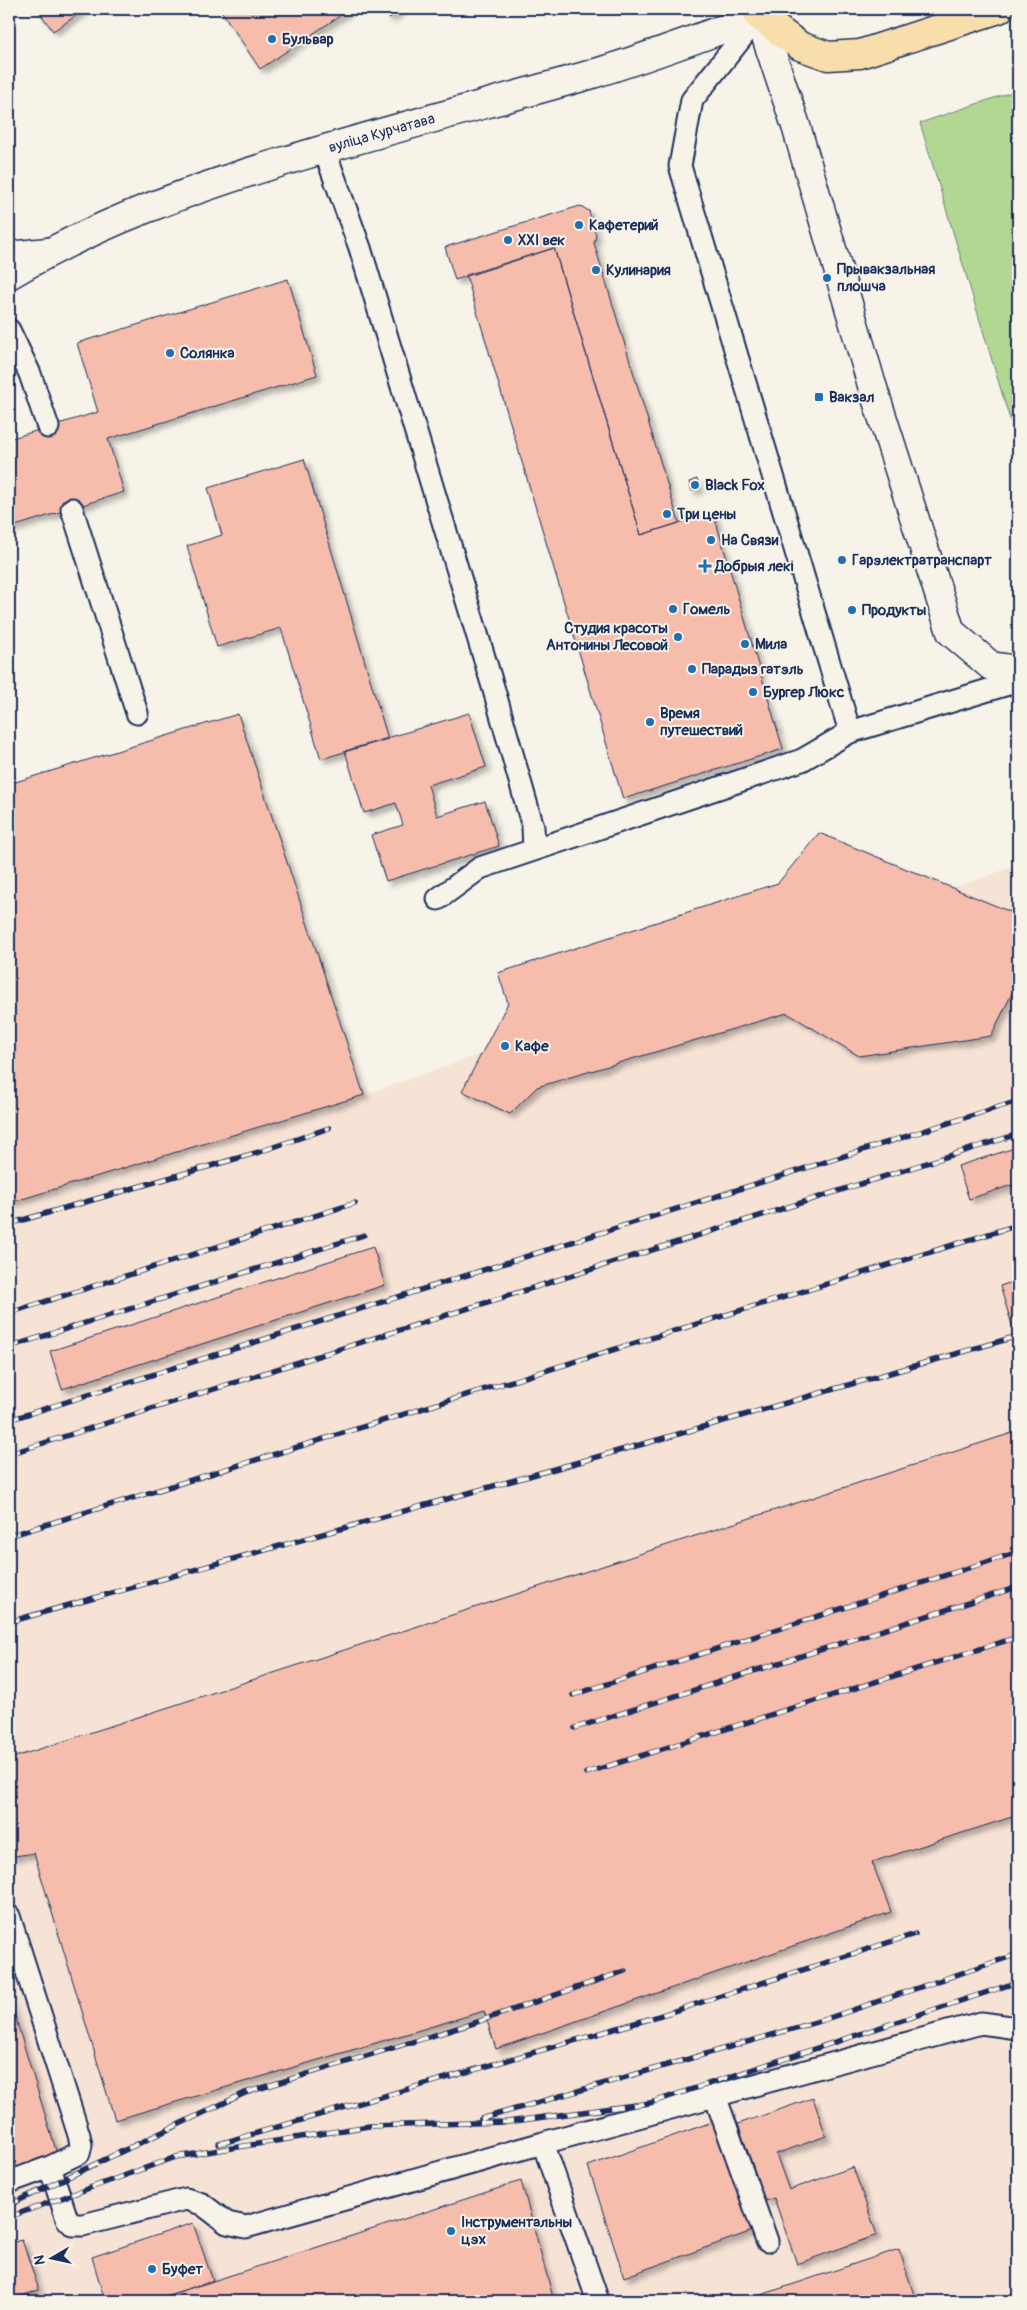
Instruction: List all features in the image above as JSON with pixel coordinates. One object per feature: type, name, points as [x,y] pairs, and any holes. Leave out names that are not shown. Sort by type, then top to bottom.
[{"type":"main road","points":[[763,10],[800,46],[828,56],[860,54],[999,9]]},
{"type":"main road","points":[[763,10],[871,382],[951,632],[991,666],[1018,670]]},
{"type":"main road","name":"вуліца Курчатава","points":[[9,256],[48,252],[141,209],[233,177],[385,130],[591,74],[763,10]]},
{"type":"main road","points":[[9,275],[48,252]]},
{"type":"lane","points":[[763,10],[692,100],[680,166],[850,732]]},
{"type":"lane","points":[[324,149],[360,248],[492,680],[532,827],[534,849]]},
{"type":"lane","points":[[9,330],[30,374],[48,427]]},
{"type":"lane","points":[[72,509],[137,713]]},
{"type":"lane","points":[[438,899],[480,868],[802,760],[850,732],[1018,681]]},
{"type":"lane","points":[[9,1916],[80,2135],[81,2145],[79,2153],[50,2167],[9,2182]]},
{"type":"lane","points":[[50,2167],[67,2219],[73,2225],[83,2225],[186,2199],[202,2204],[227,2223],[246,2227],[543,2143],[981,2023],[1018,2028]]},
{"type":"lane","points":[[715,2096],[767,2240]]},
{"type":"lane","points":[[543,2143],[598,2301]]},
{"type":"shaded area","points":[[1018,865],[1018,2301],[9,2301],[9,1203],[364,1095]]},
{"type":"green space","name":"Прывакзальная плошча","points":[[1018,90],[1018,446],[920,123]]},
{"type":"building","points":[[37,9],[86,9],[53,31]]},
{"type":"building","name":"Бульвар","points":[[220,9],[350,9],[260,69]]},
{"type":"building","points":[[383,9],[403,9],[389,18]]},
{"type":"building","points":[[580,206],[589,211],[596,236],[594,243],[679,523],[641,535],[554,248],[455,280],[445,247]]},
{"type":"building","points":[[554,248],[641,535],[713,512],[783,749],[623,799],[466,275]]},
{"type":"building","points":[[288,279],[317,375],[108,439],[124,492],[9,528],[9,439],[98,412],[77,343]]},
{"type":"building","points":[[304,459],[388,739],[321,759],[281,628],[217,647],[187,546],[222,535],[208,488]]},
{"type":"building","name":"Black Fox","points":[[697,479],[700,488],[692,491],[689,482]]},
{"type":"building","points":[[469,713],[486,767],[428,785],[437,816],[485,801],[499,846],[386,881],[371,835],[403,825],[396,803],[364,813],[345,751]]},
{"type":"building","points":[[238,714],[364,1095],[9,1203],[9,784]]},
{"type":"building","points":[[819,833],[1018,915],[1018,981],[991,1036],[859,1056],[787,1013],[537,1087],[510,1114],[462,1091],[508,1003],[498,973],[778,883]]},
{"type":"building","points":[[1018,1147],[1018,1183],[969,1199],[958,1166]]},
{"type":"building","points":[[373,1247],[385,1285],[62,1389],[50,1351]]},
{"type":"building","points":[[1018,1280],[1018,1326],[1013,1328],[1000,1286]]},
{"type":"building","points":[[1018,1431],[1018,1815],[872,1862],[891,1912],[496,2049],[484,2011],[115,2120],[34,1853],[9,1857],[9,1759]]},
{"type":"building","points":[[9,1997],[58,2157],[9,2172]]},
{"type":"building","points":[[813,2098],[826,2136],[776,2154],[789,2190],[853,2167],[877,2235],[797,2264],[774,2198],[765,2201],[738,2124]]},
{"type":"building","points":[[718,2120],[752,2231],[624,2277],[588,2166]]},
{"type":"building","name":"Інструментальны цэх","points":[[521,2181],[554,2301],[149,2301],[213,2281]]},
{"type":"building","name":"Буфет","points":[[193,2223],[213,2281],[149,2301],[105,2301],[92,2257]]},
{"type":"building","points":[[22,2240],[39,2290],[9,2300],[9,2244]]},
{"type":"building","points":[[899,2249],[916,2301],[756,2301],[755,2297]]},
{"type":"railway","points":[[9,1420],[1018,1101]]},
{"type":"railway","points":[[9,1224],[259,1152],[329,1128]]},
{"type":"railway","points":[[9,1454],[1018,1134]]},
{"type":"railway","points":[[9,1313],[355,1203]]},
{"type":"railway","points":[[9,1536],[1018,1225]]},
{"type":"railway","points":[[9,1347],[364,1235]]},
{"type":"railway","points":[[9,1622],[668,1437],[1018,1336]]},
{"type":"railway","points":[[573,1695],[1018,1552]]},
{"type":"railway","points":[[575,1728],[1018,1587]]},
{"type":"railway","points":[[586,1773],[1018,1637]]},
{"type":"railway","points":[[219,2144],[649,2019],[915,1934]]},
{"type":"railway","points":[[481,2119],[823,2020],[1018,1954]]},
{"type":"railway","points":[[9,2205],[245,2093],[474,2023],[625,1971]]},
{"type":"railway","points":[[9,2217],[176,2157],[369,2126],[507,2122],[650,2103],[1018,1982]]},
{"type":"railway","points":[[1012,2301],[1018,2299]]},
{"type":"place","name":"Бульвар","points":[[272,39]]},
{"type":"place","name":"Кафетерий","points":[[579,225]]},
{"type":"place","name":"XXI век","points":[[508,240]]},
{"type":"place","name":"Кулинария","points":[[596,270]]},
{"type":"place","name":"Прывакзальная плошча","points":[[827,278]]},
{"type":"place","name":"Солянка","points":[[170,353]]},
{"type":"place","name":"Вакзал","points":[[819,397]]},
{"type":"place","name":"Black Fox","points":[[695,485]]},
{"type":"place","name":"Три цены","points":[[667,514]]},
{"type":"place","name":"На Связи","points":[[711,540]]},
{"type":"place","name":"Гарэлектратранспарт","points":[[842,560]]},
{"type":"place","name":"Добрыя лекі","points":[[705,566]]},
{"type":"place","name":"Гомель","points":[[673,609]]},
{"type":"place","name":"Продукты","points":[[852,610]]},
{"type":"place","name":"Студия красоты Антонины Лесовой","points":[[678,637]]},
{"type":"place","name":"Мила","points":[[745,644]]},
{"type":"place","name":"Парадыз гатэль","points":[[692,669]]},
{"type":"place","name":"Бургер Люкс","points":[[753,692]]},
{"type":"place","name":"Время путешествий","points":[[650,722]]},
{"type":"place","name":"Кафе","points":[[505,1046]]},
{"type":"place","name":"Інструментальны цэх","points":[[451,2231]]},
{"type":"place","name":"Буфет","points":[[152,2269]]}]
